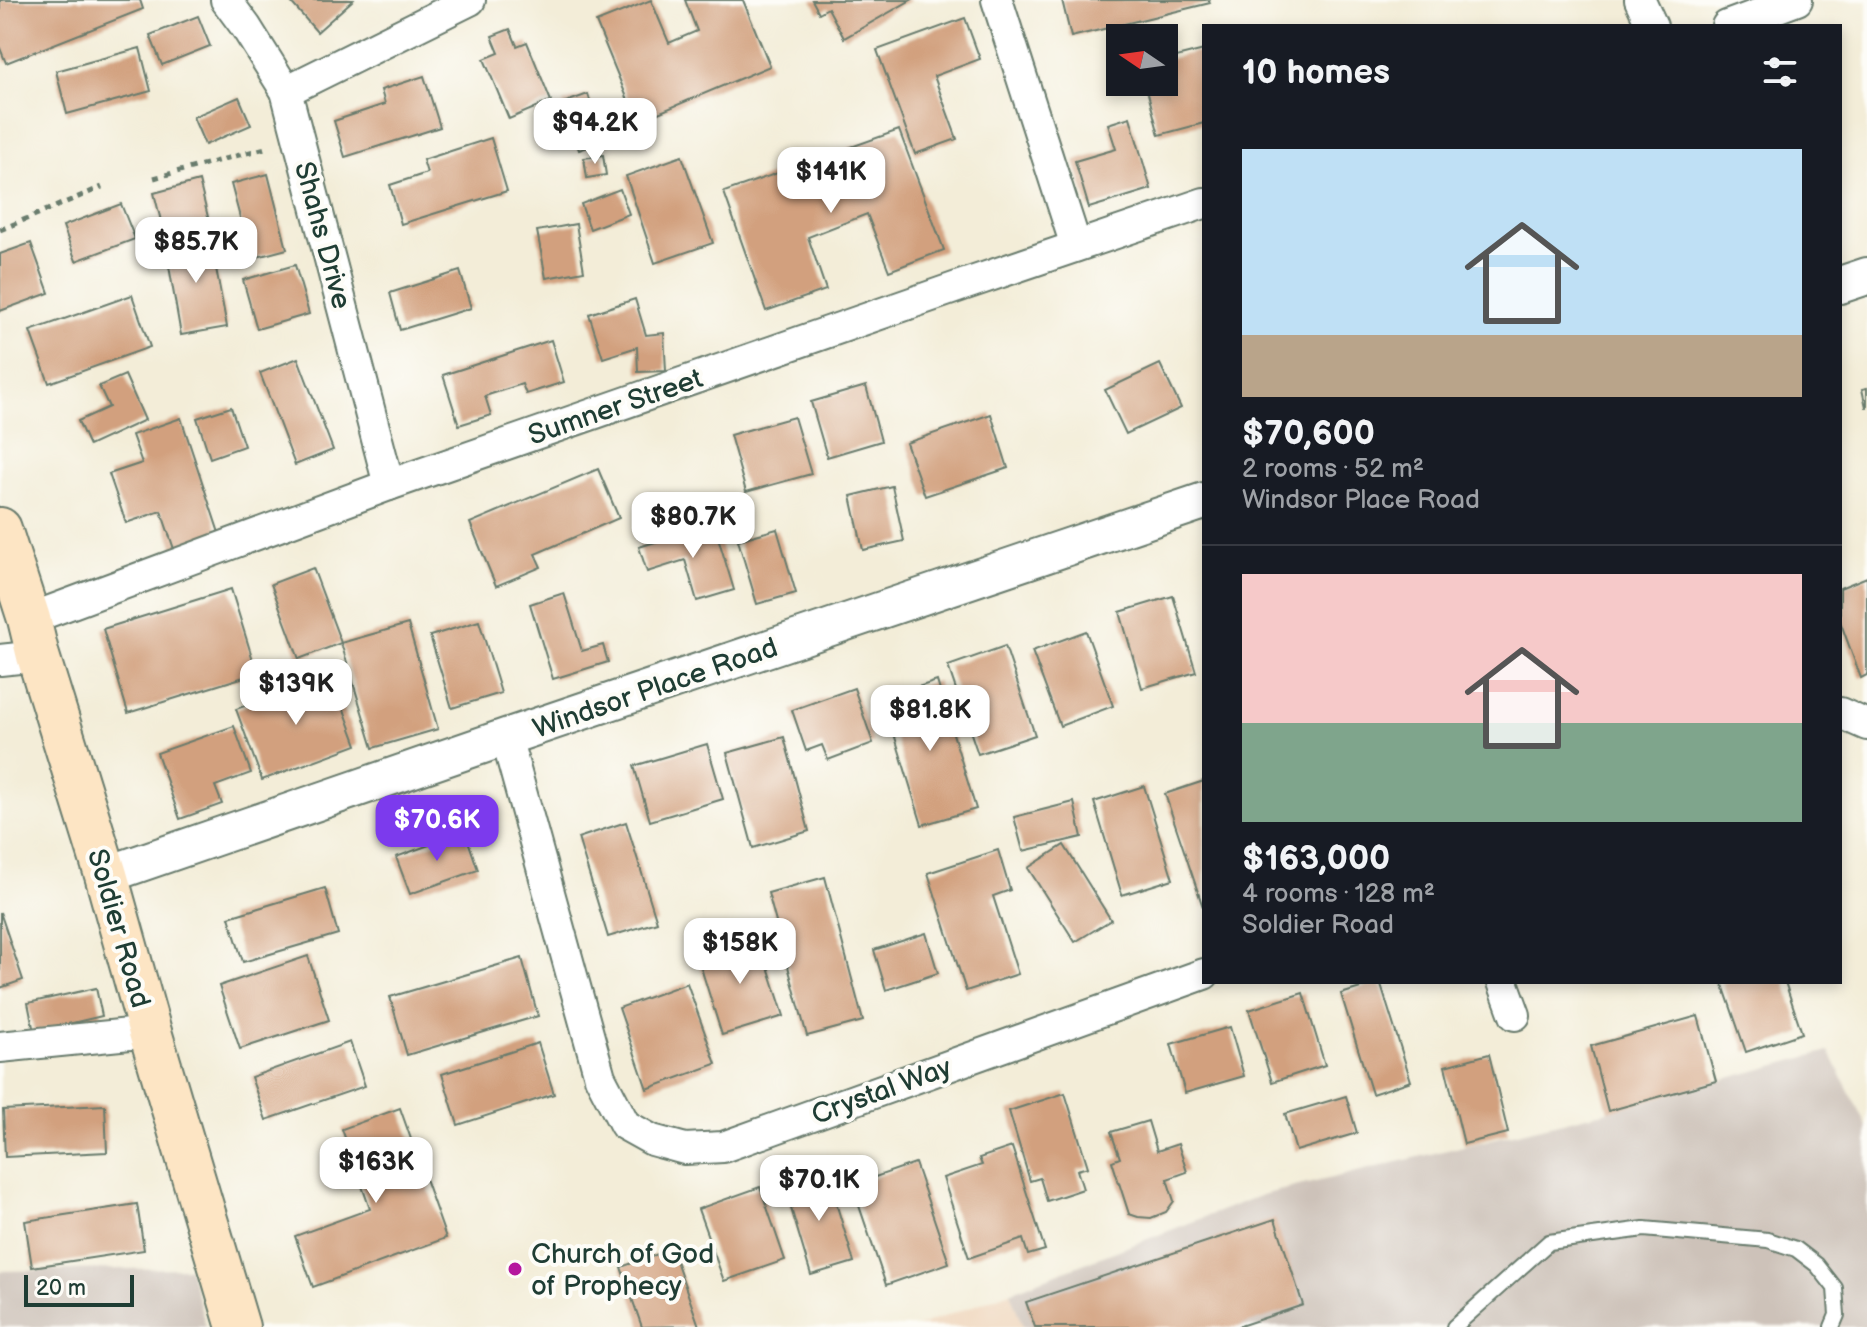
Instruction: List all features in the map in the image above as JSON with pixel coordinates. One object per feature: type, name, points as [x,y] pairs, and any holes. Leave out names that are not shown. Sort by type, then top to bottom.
[{"type":"main road","name":"Soldier Road","points":[[0,529],[22,645],[106,875],[238,1327]]},
{"type":"street","name":"Shahs Drive","points":[[226,0],[286,91],[389,485]]},
{"type":"street","points":[[286,91],[470,0]]},
{"type":"street","points":[[997,0],[1076,246]]},
{"type":"street","points":[[1640,0],[1651,24]]},
{"type":"street","points":[[1732,24],[1797,0]]},
{"type":"street","name":"Sumner Street","points":[[22,645],[389,485],[1202,204]]},
{"type":"street","points":[[1842,284],[1867,276]]},
{"type":"street","name":"Windsor Place Road","points":[[106,875],[1202,502]]},
{"type":"street","points":[[1842,714],[1867,725]]},
{"type":"street","name":"Crystal Way","points":[[506,737],[600,1077],[625,1125],[652,1140],[685,1149],[723,1147],[1202,975]]},
{"type":"street","points":[[1504,984],[1515,1015]]},
{"type":"street","points":[[0,1047],[150,1032]]},
{"type":"lane","points":[[1454,1327],[1549,1242],[1644,1229],[1768,1240],[1796,1249],[1817,1265],[1835,1288],[1837,1315],[1832,1327]]},
{"type":"path","points":[[154,178],[299,140]]},
{"type":"path","points":[[0,230],[102,187]]},
{"type":"shaded area","points":[[1829,1051],[1867,1127],[1867,1327],[1023,1327],[1010,1292],[1262,1195],[1608,1111]]},
{"type":"shaded area","points":[[189,1268],[206,1327],[0,1327],[0,1271]]},
{"type":"shaded area","points":[[1010,1292],[1023,1327],[917,1327]]},
{"type":"building","points":[[0,0],[140,0],[143,9],[6,63],[0,48]]},
{"type":"building","points":[[289,0],[353,0],[317,32]]},
{"type":"building","points":[[651,0],[669,43],[697,31],[685,0],[743,0],[770,66],[637,122],[596,22]]},
{"type":"building","points":[[812,0],[911,0],[844,38],[828,8],[819,13]]},
{"type":"building","points":[[1062,0],[1209,0],[1210,3],[1124,24],[1106,24],[1106,28],[1071,37]]},
{"type":"building","points":[[198,16],[210,46],[162,65],[150,35]]},
{"type":"building","points":[[965,18],[980,59],[934,76],[957,139],[915,154],[877,50]]},
{"type":"building","points":[[510,29],[517,46],[527,42],[551,101],[509,119],[484,59],[499,53],[492,36]]},
{"type":"building","points":[[140,48],[151,91],[67,114],[56,71]]},
{"type":"building","points":[[1202,50],[1202,124],[1159,135],[1149,96],[1178,96],[1178,56]]},
{"type":"building","points":[[424,76],[440,127],[345,157],[334,121],[385,104],[381,90]]},
{"type":"building","points":[[588,94],[603,142],[579,150],[563,103]]},
{"type":"building","points":[[239,97],[251,125],[205,145],[193,117]]},
{"type":"building","points":[[1130,117],[1151,189],[1089,208],[1075,161],[1116,149],[1108,124]]},
{"type":"building","points":[[899,130],[944,250],[889,271],[867,214],[808,237],[826,290],[766,311],[724,192]]},
{"type":"building","points":[[491,138],[507,191],[401,224],[390,185],[427,173],[423,160]]},
{"type":"building","points":[[603,155],[606,175],[587,178],[584,158]]},
{"type":"building","points":[[682,156],[713,243],[655,263],[626,176]]},
{"type":"building","points":[[268,174],[287,249],[227,265],[221,243],[245,236],[231,184]]},
{"type":"building","points":[[199,181],[209,221],[164,233],[154,193]]},
{"type":"building","points":[[620,189],[629,214],[590,229],[581,204]]},
{"type":"building","points":[[121,204],[135,239],[76,261],[63,226]]},
{"type":"building","points":[[576,224],[584,271],[546,278],[537,231]]},
{"type":"building","points":[[210,236],[227,327],[181,335],[165,243]]},
{"type":"building","points":[[31,243],[49,293],[0,311],[0,254]]},
{"type":"building","points":[[295,265],[309,314],[257,329],[243,280]]},
{"type":"building","points":[[460,271],[471,308],[400,330],[390,293]]},
{"type":"building","points":[[132,295],[150,347],[49,383],[30,331]]},
{"type":"building","points":[[635,299],[646,335],[664,333],[666,371],[638,372],[637,347],[603,358],[589,314]]},
{"type":"building","points":[[551,340],[564,382],[526,394],[522,384],[485,396],[491,415],[459,425],[443,375]]},
{"type":"building","points":[[298,358],[333,450],[295,465],[260,373]]},
{"type":"building","points":[[1160,364],[1181,408],[1126,434],[1105,390]]},
{"type":"building","points":[[125,375],[145,420],[89,446],[78,421],[109,407],[99,386]]},
{"type":"building","points":[[866,386],[881,441],[827,457],[811,402]]},
{"type":"building","points":[[1867,388],[1867,407],[1866,407],[1862,389]]},
{"type":"building","points":[[231,407],[244,446],[210,458],[197,418]]},
{"type":"building","points":[[991,414],[1008,468],[925,496],[906,443]]},
{"type":"building","points":[[794,417],[811,474],[746,492],[730,435]]},
{"type":"building","points":[[181,418],[219,533],[174,549],[161,511],[126,523],[109,474],[142,463],[132,435]]},
{"type":"building","points":[[598,469],[619,518],[535,554],[541,567],[496,586],[470,523]]},
{"type":"building","points":[[892,486],[904,541],[863,550],[851,496]]},
{"type":"building","points":[[714,524],[734,590],[697,601],[685,560],[647,572],[639,547]]},
{"type":"building","points":[[777,529],[796,593],[757,604],[738,540]]},
{"type":"building","points":[[313,568],[341,643],[299,659],[271,584]]},
{"type":"building","points":[[1867,577],[1867,675],[1861,678],[1842,626],[1842,587]]},
{"type":"building","points":[[231,589],[257,673],[128,713],[103,629]]},
{"type":"building","points":[[564,593],[582,651],[603,645],[608,662],[553,679],[530,604]]},
{"type":"building","points":[[1173,596],[1196,672],[1142,688],[1120,612]]},
{"type":"building","points":[[479,621],[501,693],[452,708],[430,636]]},
{"type":"building","points":[[408,624],[438,729],[373,748],[341,643]]},
{"type":"building","points":[[1086,631],[1113,706],[1060,726],[1032,651]]},
{"type":"building","points":[[1005,646],[1035,735],[978,754],[948,666]]},
{"type":"building","points":[[331,674],[357,745],[262,780],[236,709]]},
{"type":"building","points":[[937,681],[976,809],[922,825],[883,698]]},
{"type":"building","points":[[854,688],[873,743],[828,760],[822,745],[806,751],[792,710]]},
{"type":"building","points":[[234,726],[251,773],[215,786],[222,804],[180,819],[157,753]]},
{"type":"building","points":[[784,737],[809,831],[753,848],[727,753]]},
{"type":"building","points":[[707,744],[723,799],[650,821],[634,766]]},
{"type":"building","points":[[1202,782],[1202,904],[1165,794]]},
{"type":"building","points":[[1144,786],[1173,879],[1122,895],[1094,802]]},
{"type":"building","points":[[1074,802],[1082,837],[1023,851],[1014,817]]},
{"type":"building","points":[[626,822],[657,922],[608,937],[578,838]]},
{"type":"building","points":[[465,832],[478,870],[410,894],[396,857]]},
{"type":"building","points":[[1064,845],[1111,920],[1075,942],[1028,868]]},
{"type":"building","points":[[998,850],[1010,890],[993,896],[1018,974],[966,991],[928,873]]},
{"type":"building","points":[[825,877],[863,1021],[807,1036],[768,893]]},
{"type":"building","points":[[325,888],[338,934],[243,962],[229,917]]},
{"type":"building","points":[[0,912],[23,980],[0,988]]},
{"type":"building","points":[[926,933],[938,973],[886,990],[874,950]]},
{"type":"building","points":[[758,936],[784,1016],[722,1035],[697,955]]},
{"type":"building","points":[[308,956],[329,1020],[240,1049],[219,986]]},
{"type":"building","points":[[522,958],[538,1016],[407,1055],[390,997]]},
{"type":"building","points":[[687,983],[716,1064],[647,1089],[619,1008]]},
{"type":"building","points":[[1381,984],[1411,1081],[1372,1094],[1341,994]]},
{"type":"building","points":[[1723,984],[1786,984],[1802,1033],[1746,1052]]},
{"type":"building","points":[[96,988],[102,1016],[34,1032],[28,1003]]},
{"type":"building","points":[[1303,993],[1325,1065],[1272,1082],[1249,1010]]},
{"type":"building","points":[[1698,1016],[1716,1081],[1608,1111],[1591,1046]]},
{"type":"building","points":[[1230,1027],[1244,1076],[1185,1093],[1171,1044]]},
{"type":"building","points":[[350,1042],[365,1086],[266,1120],[251,1077]]},
{"type":"building","points":[[538,1043],[554,1094],[458,1125],[442,1074]]},
{"type":"building","points":[[1489,1054],[1508,1133],[1464,1144],[1445,1066]]},
{"type":"building","points":[[1065,1093],[1088,1167],[1077,1170],[1083,1189],[1047,1201],[1040,1178],[1030,1181],[1009,1111]]},
{"type":"building","points":[[1346,1096],[1357,1133],[1296,1151],[1285,1114]]},
{"type":"building","points":[[105,1105],[107,1152],[5,1157],[3,1110]]},
{"type":"building","points":[[400,1108],[446,1238],[313,1287],[295,1236],[370,1209],[342,1129]]},
{"type":"building","points":[[1148,1121],[1157,1151],[1178,1144],[1187,1172],[1167,1179],[1174,1201],[1166,1212],[1151,1218],[1129,1214],[1112,1161],[1120,1158],[1111,1132]]},
{"type":"building","points":[[1012,1147],[1045,1250],[1028,1255],[1023,1239],[969,1258],[943,1178],[982,1165],[979,1158]]},
{"type":"building","points":[[915,1163],[949,1263],[886,1285],[852,1185]]},
{"type":"building","points":[[826,1170],[854,1262],[811,1275],[784,1185]]},
{"type":"building","points":[[760,1187],[785,1260],[724,1281],[698,1209]]},
{"type":"building","points":[[137,1204],[144,1250],[32,1267],[25,1221]]},
{"type":"building","points":[[1275,1219],[1303,1305],[1237,1327],[1035,1327],[1026,1302]]},
{"type":"building","points":[[672,1249],[699,1326],[642,1327],[621,1267]]},
{"type":"place","name":"Church of God of Prophecy","points":[[515,1269]]}]
